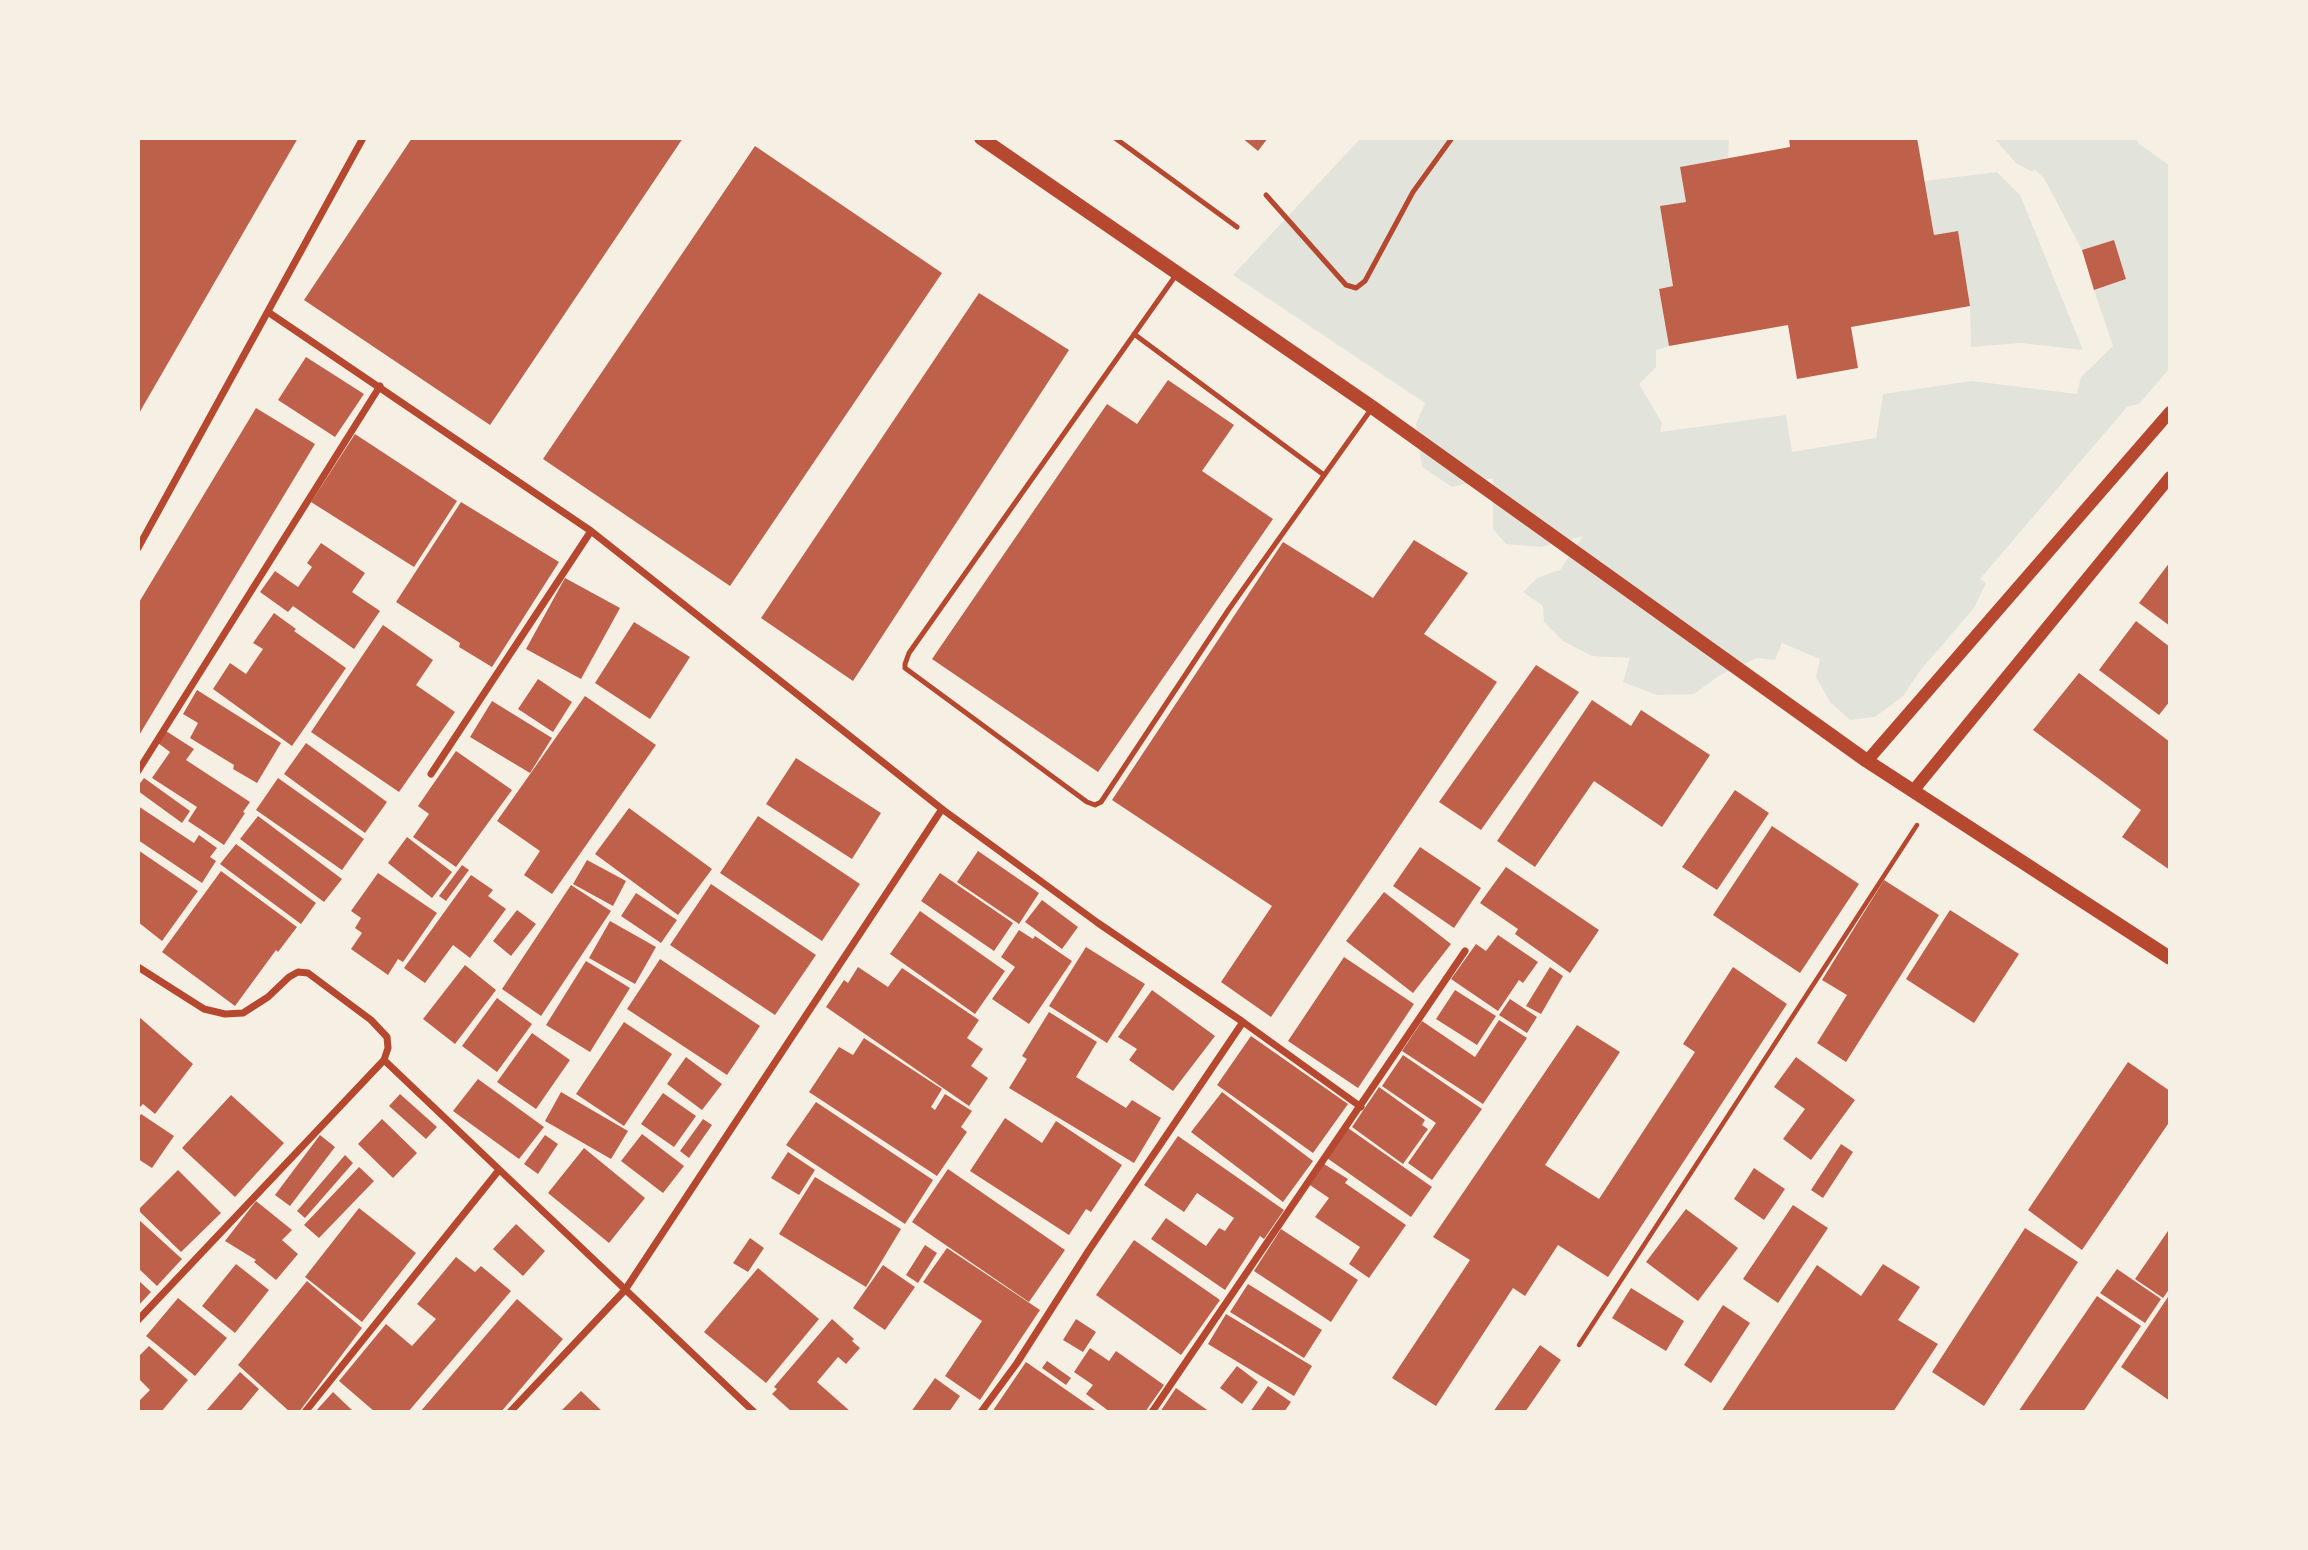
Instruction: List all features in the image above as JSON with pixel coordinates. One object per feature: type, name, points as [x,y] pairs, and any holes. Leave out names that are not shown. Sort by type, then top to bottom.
[{"type":"main road","points":[[981,138],[1372,407],[1867,761],[2170,958]]},
{"type":"street","points":[[138,548],[363,138]]},
{"type":"street","points":[[268,312],[591,531],[942,809],[1098,923],[1243,1022],[1360,1107]]},
{"type":"street","points":[[138,771],[380,386]]},
{"type":"street","points":[[1867,761],[2170,412]]},
{"type":"street","points":[[1913,791],[2170,477]]},
{"type":"street","points":[[431,774],[591,531]]},
{"type":"street","points":[[510,1412],[625,1290],[942,809]]},
{"type":"street","points":[[1152,1412],[1465,951]]},
{"type":"street","points":[[138,967],[204,1009],[225,1014],[243,1013],[268,997],[289,977],[298,972],[308,973],[371,1020],[387,1037],[388,1048],[384,1060],[138,1321]]},
{"type":"street","points":[[981,1412],[1017,1363],[1089,1250],[1243,1022]]},
{"type":"street","points":[[384,1060],[749,1410]]},
{"type":"street","points":[[305,1412],[499,1170]]},
{"type":"lane","points":[[1115,138],[1237,227]]},
{"type":"lane","points":[[1266,194],[1346,285],[1356,288],[1365,281],[1413,191],[1452,138]]},
{"type":"lane","points":[[1178,272],[909,653],[905,668],[1087,802],[1099,803],[1372,407]]},
{"type":"lane","points":[[1134,334],[1324,475]]},
{"type":"path","points":[[1578,1345],[1930,804]]},
{"type":"shaded area","points":[[1361,138],[1729,138],[1728,158],[1680,167],[1686,202],[1660,207],[1673,286],[1659,289],[1669,346],[1656,350],[1656,367],[1639,384],[1662,423],[1660,432],[1786,415],[1792,452],[1876,438],[1883,394],[1972,381],[2077,394],[2081,377],[2113,346],[2094,290],[2126,279],[2114,241],[2082,250],[2044,178],[2035,170],[2031,171],[2016,163],[1994,138],[2137,138],[2138,143],[2170,166],[2170,368],[2139,404],[2127,407],[1980,579],[1986,583],[1974,608],[1919,672],[1903,696],[1875,717],[1850,720],[1830,702],[1816,677],[1820,659],[1782,643],[1775,660],[1757,658],[1720,675],[1694,694],[1657,695],[1623,682],[1630,658],[1592,656],[1563,641],[1544,622],[1543,606],[1523,592],[1537,578],[1560,570],[1583,536],[1541,547],[1506,544],[1493,529],[1493,478],[1452,487],[1422,467],[1416,424],[1425,403],[1233,275]]},
{"type":"shaded area","points":[[1997,172],[2020,195],[2083,350],[2021,343],[1971,347],[1970,306],[1958,231],[1934,235],[1925,181]]},
{"type":"building","points":[[138,138],[298,138],[138,415]]},
{"type":"building","points":[[412,138],[683,138],[490,425],[304,300]]},
{"type":"building","points":[[1242,138],[1268,138],[1258,151]]},
{"type":"building","points":[[1789,138],[1917,138],[1934,235],[1958,231],[1970,306],[1851,327],[1858,368],[1797,379],[1788,325],[1669,346],[1659,289],[1673,286],[1660,206],[1686,202],[1680,167],[1790,147]]},
{"type":"building","points":[[755,146],[942,273],[730,586],[543,459]]},
{"type":"building","points":[[2114,240],[2126,279],[2094,290],[2082,250]]},
{"type":"building","points":[[979,293],[1069,350],[853,681],[761,618]]},
{"type":"building","points":[[306,357],[364,394],[335,437],[278,400]]},
{"type":"building","points":[[1168,380],[1234,425],[1202,471],[1273,519],[1098,772],[932,659],[1107,404],[1137,424]]},
{"type":"building","points":[[256,408],[315,444],[138,737],[138,604]]},
{"type":"building","points":[[355,434],[457,501],[414,567],[311,502]]},
{"type":"building","points":[[461,502],[559,562],[492,667],[396,602]]},
{"type":"building","points":[[1414,540],[1468,573],[1424,634],[1497,682],[1271,1017],[1221,982],[1272,906],[1112,800],[1283,542],[1373,598]]},
{"type":"building","points":[[321,543],[365,573],[352,592],[380,611],[354,649],[293,606],[288,612],[260,592],[275,571],[298,587],[312,567],[307,563]]},
{"type":"building","points":[[2170,562],[2170,626],[2139,603]]},
{"type":"building","points":[[565,578],[620,608],[581,679],[526,649]]},
{"type":"building","points":[[274,613],[296,629],[294,631],[346,668],[292,746],[213,689],[230,663],[246,674],[263,649],[253,643]]},
{"type":"building","points":[[2136,621],[2170,647],[2170,701],[2159,715],[2099,670]]},
{"type":"building","points":[[634,622],[690,657],[650,719],[595,683]]},
{"type":"building","points":[[383,625],[433,660],[416,685],[455,712],[399,792],[311,732]]},
{"type":"building","points":[[1536,665],[1579,692],[1481,830],[1439,802]]},
{"type":"building","points":[[2079,673],[2170,742],[2170,870],[2122,837],[2141,810],[2033,730]]},
{"type":"building","points":[[538,679],[572,702],[553,732],[518,709]]},
{"type":"building","points":[[197,690],[281,743],[257,783],[233,769],[234,765],[190,738],[198,723],[183,714]]},
{"type":"building","points":[[585,696],[656,745],[552,894],[524,875],[540,851],[497,821]]},
{"type":"building","points":[[1592,700],[1631,726],[1641,710],[1710,755],[1662,827],[1594,781],[1535,867],[1497,841]]},
{"type":"building","points":[[492,701],[552,738],[530,773],[470,737]]},
{"type":"building","points":[[166,731],[194,749],[186,760],[250,802],[224,845],[188,821],[197,807],[152,778],[170,752],[158,743]]},
{"type":"building","points":[[306,743],[387,802],[365,833],[284,774]]},
{"type":"building","points":[[456,751],[512,790],[456,867],[413,837],[429,814],[418,806]]},
{"type":"building","points":[[796,758],[881,813],[852,859],[766,804]]},
{"type":"building","points":[[144,778],[190,811],[182,823],[138,791]]},
{"type":"building","points":[[278,778],[364,839],[342,870],[256,810]]},
{"type":"building","points":[[1735,790],[1769,813],[1717,890],[1682,867]]},
{"type":"building","points":[[138,806],[194,843],[199,835],[217,848],[210,857],[216,861],[202,883],[138,840]]},
{"type":"building","points":[[629,808],[712,869],[678,915],[595,854]]},
{"type":"building","points":[[258,816],[342,879],[324,902],[240,839]]},
{"type":"building","points":[[758,816],[860,884],[822,941],[720,873]]},
{"type":"building","points":[[1772,826],[1859,884],[1800,973],[1713,915]]},
{"type":"building","points":[[407,837],[452,872],[432,898],[388,863]]},
{"type":"building","points":[[236,844],[316,903],[301,924],[220,864]]},
{"type":"building","points":[[1420,847],[1481,888],[1454,928],[1393,886]]},
{"type":"building","points":[[138,850],[198,891],[162,941],[138,922]]},
{"type":"building","points":[[978,851],[1039,893],[1019,924],[957,882]]},
{"type":"building","points":[[587,860],[626,881],[613,906],[573,884]]},
{"type":"building","points":[[462,865],[469,870],[446,901],[439,896]]},
{"type":"building","points":[[1506,867],[1599,930],[1570,973],[1515,934],[1518,929],[1480,903]]},
{"type":"building","points":[[221,871],[297,927],[278,952],[276,950],[235,1006],[162,952]]},
{"type":"building","points":[[378,873],[437,913],[403,962],[398,959],[388,975],[351,949],[362,933],[355,928],[361,918],[351,911]]},
{"type":"building","points":[[940,873],[1013,923],[994,951],[921,901]]},
{"type":"building","points":[[471,875],[493,890],[488,896],[506,909],[470,958],[453,945],[425,983],[404,968]]},
{"type":"building","points":[[1884,880],[1939,915],[1846,1062],[1817,1043],[1847,995],[1822,980]]},
{"type":"building","points":[[711,884],[816,955],[775,1015],[670,945]]},
{"type":"building","points":[[571,885],[611,911],[541,1016],[502,989]]},
{"type":"building","points":[[1384,892],[1451,944],[1413,993],[1346,941]]},
{"type":"building","points":[[636,893],[677,920],[661,943],[621,916]]},
{"type":"building","points":[[1042,900],[1078,927],[1062,949],[1025,922]]},
{"type":"building","points":[[517,910],[536,924],[511,956],[493,941]]},
{"type":"building","points":[[1950,910],[2019,954],[1974,1023],[1906,979]]},
{"type":"building","points":[[920,911],[1005,971],[975,1014],[890,954]]},
{"type":"building","points":[[610,921],[656,947],[635,984],[589,958]]},
{"type":"building","points":[[1019,930],[1033,939],[1035,936],[1072,961],[1029,1024],[992,999],[1015,967],[1001,957]]},
{"type":"building","points":[[1498,935],[1538,962],[1523,983],[1519,980],[1498,1011],[1451,979],[1476,944],[1486,951]]},
{"type":"building","points":[[1086,947],[1145,984],[1107,1043],[1049,1006]]},
{"type":"building","points":[[1344,957],[1414,1004],[1358,1088],[1288,1041]]},
{"type":"building","points":[[660,959],[760,1026],[727,1075],[627,1009]]},
{"type":"building","points":[[586,961],[630,988],[590,1052],[546,1025]]},
{"type":"building","points":[[465,965],[496,990],[455,1044],[423,1019]]},
{"type":"building","points":[[858,967],[888,987],[902,968],[979,1020],[967,1038],[983,1049],[971,1066],[988,1078],[969,1106],[826,1007],[844,980],[848,983]]},
{"type":"building","points":[[1550,967],[1563,976],[1541,1014],[1526,1006]]},
{"type":"building","points":[[1733,967],[1787,1004],[1608,1277],[1558,1245],[1525,1296],[1513,1288],[1436,1406],[1392,1378],[1470,1260],[1433,1237],[1577,1025],[1620,1052],[1545,1165],[1599,1199],[1695,1052],[1683,1044]]},
{"type":"building","points":[[1152,990],[1215,1036],[1173,1091],[1129,1060],[1137,1049],[1118,1037]]},
{"type":"building","points":[[1455,990],[1496,1016],[1477,1045],[1436,1019]]},
{"type":"building","points":[[497,998],[532,1024],[497,1072],[462,1046]]},
{"type":"building","points":[[1510,999],[1537,1017],[1527,1033],[1499,1015]]},
{"type":"building","points":[[1049,1012],[1097,1042],[1076,1077],[1126,1108],[1132,1100],[1161,1118],[1134,1163],[1009,1088],[1027,1059],[1022,1056]]},
{"type":"building","points":[[138,1016],[193,1064],[155,1114],[143,1104],[138,1109]]},
{"type":"building","points":[[1499,1020],[1527,1038],[1483,1104],[1402,1051],[1422,1021],[1475,1057]]},
{"type":"building","points":[[624,1022],[672,1054],[624,1126],[576,1094]]},
{"type":"building","points":[[532,1033],[570,1060],[536,1109],[497,1082]]},
{"type":"building","points":[[1251,1036],[1348,1104],[1313,1153],[1217,1085]]},
{"type":"building","points":[[864,1038],[942,1089],[931,1107],[935,1110],[945,1094],[972,1111],[961,1127],[967,1132],[937,1176],[809,1092],[839,1047],[853,1055]]},
{"type":"building","points":[[1403,1055],[1482,1109],[1432,1180],[1408,1163],[1436,1123],[1382,1086]]},
{"type":"building","points":[[686,1057],[722,1084],[702,1110],[667,1084]]},
{"type":"building","points":[[1796,1057],[1855,1100],[1811,1160],[1783,1139],[1805,1109],[1774,1087]]},
{"type":"building","points":[[2128,1062],[2170,1091],[2170,1121],[2082,1250],[2028,1210]]},
{"type":"building","points":[[478,1079],[544,1127],[519,1159],[453,1111]]},
{"type":"building","points":[[1379,1087],[1425,1120],[1422,1125],[1428,1129],[1403,1164],[1352,1127]]},
{"type":"building","points":[[561,1092],[628,1131],[611,1159],[545,1121]]},
{"type":"building","points":[[1222,1092],[1313,1161],[1283,1202],[1191,1132]]},
{"type":"building","points":[[663,1093],[696,1116],[674,1147],[641,1124]]},
{"type":"building","points":[[400,1094],[437,1127],[426,1139],[389,1106]]},
{"type":"building","points":[[231,1095],[284,1143],[235,1197],[182,1148]]},
{"type":"building","points":[[816,1102],[933,1180],[905,1224],[786,1145]]},
{"type":"building","points":[[141,1114],[174,1136],[152,1168],[138,1159],[138,1118]]},
{"type":"building","points":[[1005,1118],[1042,1143],[1056,1121],[1122,1165],[1091,1212],[1086,1209],[1069,1235],[970,1171]]},
{"type":"building","points":[[382,1119],[417,1153],[393,1178],[358,1144]]},
{"type":"building","points":[[703,1119],[712,1125],[689,1158],[680,1151]]},
{"type":"building","points":[[1348,1128],[1432,1187],[1411,1217],[1327,1158]]},
{"type":"building","points":[[642,1134],[684,1166],[663,1193],[621,1161]]},
{"type":"building","points":[[320,1135],[335,1147],[290,1206],[275,1195]]},
{"type":"building","points":[[545,1135],[558,1144],[538,1174],[524,1164]]},
{"type":"building","points":[[1178,1136],[1284,1210],[1264,1239],[1260,1236],[1225,1290],[1151,1239],[1166,1218],[1206,1246],[1219,1228],[1225,1231],[1234,1218],[1197,1193],[1184,1212],[1144,1185]]},
{"type":"building","points":[[1841,1144],[1853,1152],[1823,1198],[1811,1190]]},
{"type":"building","points":[[584,1148],[645,1198],[609,1243],[548,1193]]},
{"type":"building","points":[[788,1152],[815,1170],[799,1195],[771,1178]]},
{"type":"building","points":[[345,1155],[353,1163],[305,1218],[297,1211]]},
{"type":"building","points":[[1324,1164],[1348,1179],[1345,1183],[1406,1225],[1369,1278],[1349,1264],[1360,1247],[1315,1217],[1329,1198],[1310,1185]]},
{"type":"building","points":[[359,1167],[374,1181],[319,1238],[304,1225]]},
{"type":"building","points":[[1754,1168],[1785,1189],[1764,1220],[1734,1199]]},
{"type":"building","points":[[948,1169],[1065,1250],[1029,1302],[912,1222]]},
{"type":"building","points":[[178,1170],[221,1213],[181,1252],[138,1210]]},
{"type":"building","points":[[815,1177],[901,1229],[866,1287],[779,1234]]},
{"type":"building","points":[[256,1201],[292,1230],[282,1240],[298,1254],[276,1280],[254,1262],[256,1260],[225,1241]]},
{"type":"building","points":[[1793,1205],[1828,1228],[1778,1303],[1743,1279]]},
{"type":"building","points":[[359,1208],[416,1253],[362,1322],[305,1277]]},
{"type":"building","points":[[1686,1209],[1738,1248],[1698,1301],[1646,1262]]},
{"type":"building","points":[[138,1219],[182,1259],[157,1286],[138,1268]]},
{"type":"building","points":[[516,1224],[545,1251],[523,1276],[493,1249]]},
{"type":"building","points":[[2025,1228],[2078,1262],[1984,1406],[1932,1372]]},
{"type":"building","points":[[2170,1228],[2170,1288],[2163,1298],[2135,1279]]},
{"type":"building","points":[[1281,1229],[1358,1280],[1331,1322],[1254,1271]]},
{"type":"building","points":[[750,1238],[764,1248],[748,1272],[733,1263]]},
{"type":"building","points":[[1134,1240],[1220,1300],[1181,1355],[1096,1295]]},
{"type":"building","points":[[925,1245],[937,1253],[918,1283],[906,1275]]},
{"type":"building","points":[[947,1248],[1040,1310],[980,1400],[945,1376],[982,1321],[923,1282]]},
{"type":"building","points":[[456,1257],[475,1272],[481,1266],[511,1291],[408,1412],[375,1412],[339,1381],[386,1324],[412,1346],[436,1319],[417,1304]]},
{"type":"building","points":[[236,1264],[269,1290],[235,1333],[202,1306]]},
{"type":"building","points":[[1883,1264],[1920,1287],[1898,1320],[1938,1344],[1893,1412],[1721,1412],[1817,1265],[1861,1296]]},
{"type":"building","points":[[883,1265],[915,1287],[885,1330],[853,1308]]},
{"type":"building","points":[[758,1268],[819,1319],[766,1383],[704,1332]]},
{"type":"building","points":[[2117,1269],[2161,1299],[2145,1323],[2100,1293]]},
{"type":"building","points":[[138,1280],[151,1292],[138,1306]]},
{"type":"building","points":[[307,1281],[362,1328],[299,1412],[290,1412],[238,1365]]},
{"type":"building","points":[[1248,1284],[1322,1330],[1304,1358],[1230,1312]]},
{"type":"building","points":[[1631,1288],[1684,1321],[1666,1351],[1612,1318]]},
{"type":"building","points":[[2170,1294],[2170,1401],[2121,1367]]},
{"type":"building","points":[[2097,1296],[2141,1326],[2083,1412],[2018,1412]]},
{"type":"building","points":[[178,1298],[227,1338],[195,1376],[146,1336]]},
{"type":"building","points":[[517,1299],[563,1339],[501,1412],[420,1412]]},
{"type":"building","points":[[1723,1305],[1750,1323],[1711,1383],[1684,1365]]},
{"type":"building","points":[[1226,1314],[1312,1366],[1294,1396],[1208,1344]]},
{"type":"building","points":[[832,1319],[860,1348],[846,1364],[838,1357],[817,1382],[851,1412],[792,1412],[772,1394],[777,1389],[774,1387]]},
{"type":"building","points":[[1076,1319],[1096,1332],[1083,1352],[1063,1340]]},
{"type":"building","points":[[1540,1345],[1561,1360],[1525,1412],[1493,1412]]},
{"type":"building","points":[[149,1346],[188,1380],[161,1412],[138,1412],[138,1402],[150,1390],[138,1378],[138,1357]]},
{"type":"building","points":[[1090,1348],[1109,1361],[1116,1351],[1164,1385],[1145,1412],[1110,1412],[1086,1394],[1093,1385],[1074,1372]]},
{"type":"building","points":[[1047,1361],[1071,1378],[1066,1385],[1042,1368]]},
{"type":"building","points":[[1026,1362],[1098,1412],[994,1412]]},
{"type":"building","points":[[1237,1366],[1258,1382],[1242,1404],[1220,1388]]},
{"type":"building","points":[[240,1372],[259,1389],[240,1412],[205,1412]]},
{"type":"building","points":[[935,1378],[960,1396],[949,1412],[911,1412]]},
{"type":"building","points":[[1268,1386],[1291,1402],[1284,1412],[1250,1412]]},
{"type":"building","points":[[1176,1388],[1210,1412],[1160,1412]]},
{"type":"building","points":[[581,1391],[603,1412],[563,1412]]},
{"type":"building","points":[[333,1392],[354,1412],[315,1412]]}]
